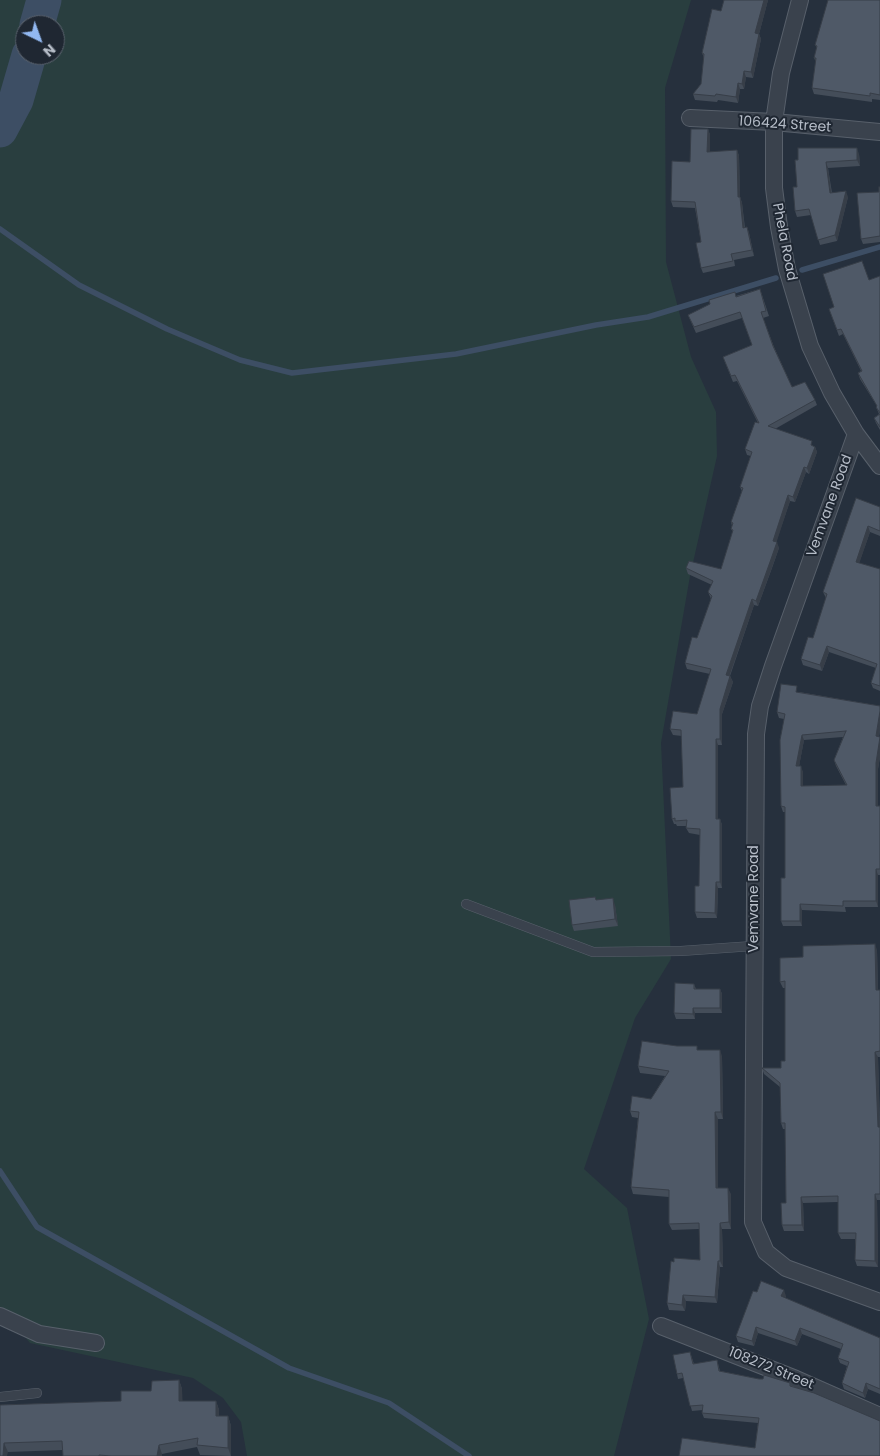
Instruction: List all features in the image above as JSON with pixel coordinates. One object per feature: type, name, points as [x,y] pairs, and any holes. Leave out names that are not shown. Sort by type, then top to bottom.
[{"type":"street","name":"Phela Road","points":[[800,0],[781,73],[774,122],[774,188],[786,268],[810,346],[832,394],[856,434],[880,466]]},
{"type":"street","name":"106424 Street","points":[[690,118],[774,122],[880,132]]},
{"type":"street","name":"Vemvane Road","points":[[856,434],[760,706],[754,764],[753,1222],[766,1252],[786,1268],[880,1302]]},
{"type":"street","points":[[0,1316],[39,1334],[96,1343]]},
{"type":"street","name":"108272 Street","points":[[661,1326],[796,1379],[880,1416]]},
{"type":"lane","points":[[466,904],[593,952],[681,951],[753,946]]},
{"type":"lane","points":[[0,1397],[37,1393]]},
{"type":"green space","points":[[0,0],[691,0],[665,88],[666,262],[691,357],[716,412],[717,456],[690,576],[661,743],[671,959],[635,1018],[584,1169],[627,1208],[649,1319],[614,1456],[247,1456],[241,1422],[223,1398],[193,1378],[30,1343],[0,1307]]},
{"type":"building","points":[[724,0],[764,0],[755,33],[759,34],[751,72],[744,71],[742,84],[738,83],[736,97],[716,94],[715,96],[693,94],[701,84],[704,54],[702,53],[712,9],[721,11]]},
{"type":"building","points":[[828,0],[880,0],[880,95],[870,93],[870,96],[812,88],[816,58],[814,58],[817,46],[815,45]]},
{"type":"building","points":[[691,129],[708,129],[707,152],[737,150],[738,197],[740,197],[743,228],[747,227],[752,250],[731,254],[733,261],[701,268],[696,243],[701,242],[695,202],[671,201],[672,161],[690,162]]},
{"type":"building","points":[[798,148],[857,148],[857,160],[826,162],[830,193],[846,191],[835,235],[818,240],[809,209],[795,211],[793,187],[797,187],[795,160],[798,160]]},
{"type":"building","points":[[879,187],[880,236],[861,239],[857,193],[879,192]]},
{"type":"building","points":[[862,261],[869,280],[880,276],[880,413],[858,373],[862,371],[841,329],[837,330],[829,309],[834,307],[823,274]]},
{"type":"building","points":[[760,289],[766,311],[761,312],[773,346],[792,387],[805,382],[815,400],[768,426],[812,441],[811,445],[815,447],[807,468],[804,467],[793,497],[788,495],[773,541],[777,542],[756,601],[752,599],[726,675],[730,676],[720,709],[720,739],[716,739],[716,819],[720,819],[720,882],[716,882],[715,913],[695,912],[695,886],[699,886],[700,829],[686,828],[687,820],[675,821],[675,818],[672,819],[670,788],[683,787],[681,730],[670,729],[673,711],[697,714],[711,669],[685,663],[692,637],[697,638],[712,596],[708,592],[713,581],[686,568],[689,561],[721,569],[733,530],[731,529],[733,523],[731,522],[743,488],[740,487],[752,452],[745,449],[755,422],[759,423],[735,375],[731,376],[723,357],[752,345],[740,312],[694,327],[688,315],[710,304],[709,300],[735,292],[736,297]]},
{"type":"building","points":[[880,414],[880,427],[874,418]]},
{"type":"building","points":[[856,498],[880,507],[880,531],[868,526],[856,562],[880,569],[880,686],[871,683],[877,664],[827,646],[820,665],[801,659],[808,637],[813,638],[827,594],[823,592]]},
{"type":"building","points":[[781,684],[797,686],[796,692],[880,706],[876,736],[880,737],[876,763],[876,806],[880,806],[880,869],[876,869],[876,901],[843,901],[843,906],[800,904],[800,921],[781,921],[781,878],[785,878],[785,807],[781,806],[780,740],[785,714],[777,712]],"holes":[[[846,731],[834,760],[847,785],[801,786],[801,766],[796,766],[802,735]]]},
{"type":"building","points":[[595,897],[596,900],[613,898],[615,919],[572,925],[569,900]]},
{"type":"building","points":[[875,944],[876,990],[880,990],[880,1051],[875,1052],[878,1127],[880,1127],[880,1194],[875,1194],[875,1261],[855,1260],[856,1233],[838,1233],[838,1196],[801,1197],[802,1225],[782,1225],[781,1203],[786,1203],[785,1123],[781,1123],[780,1083],[762,1068],[781,1068],[781,1061],[785,1061],[785,981],[780,982],[780,958],[803,957],[803,946]]},
{"type":"building","points":[[675,983],[694,984],[694,989],[720,989],[720,1008],[693,1008],[693,1014],[674,1013]]},
{"type":"building","points":[[642,1041],[677,1046],[697,1046],[697,1050],[720,1050],[721,1112],[715,1112],[716,1188],[728,1188],[729,1222],[720,1223],[720,1261],[718,1261],[715,1297],[683,1295],[682,1305],[667,1303],[671,1261],[674,1262],[674,1258],[700,1260],[699,1223],[669,1224],[669,1190],[631,1187],[639,1112],[630,1111],[632,1096],[651,1099],[669,1071],[638,1066]]},
{"type":"building","points":[[761,1281],[784,1290],[781,1296],[880,1338],[880,1389],[866,1383],[863,1393],[842,1383],[849,1362],[838,1358],[843,1344],[800,1328],[795,1341],[756,1327],[752,1341],[736,1336],[753,1291],[757,1292]]},
{"type":"building","points":[[690,1352],[693,1364],[717,1360],[719,1371],[759,1379],[763,1379],[764,1375],[790,1383],[790,1386],[814,1393],[880,1421],[880,1456],[679,1456],[682,1438],[755,1448],[759,1418],[702,1413],[703,1405],[690,1406],[682,1373],[677,1374],[673,1355]]},
{"type":"building","points":[[179,1380],[179,1401],[216,1401],[216,1416],[228,1416],[228,1448],[197,1445],[198,1438],[159,1445],[157,1456],[63,1456],[62,1441],[4,1443],[3,1456],[0,1456],[0,1405],[121,1401],[121,1391],[151,1391],[152,1381]]},
{"type":"waterway","points":[[40,15],[44,0]]},
{"type":"waterway","points":[[0,130],[16,100],[26,65]]},
{"type":"waterway","points":[[0,229],[79,285],[167,329],[240,360],[292,373],[456,354],[596,325],[648,317],[776,278]]},
{"type":"waterway","points":[[802,270],[880,247]]},
{"type":"waterway","points":[[0,1171],[37,1227],[289,1368],[389,1403],[469,1456]]}]
